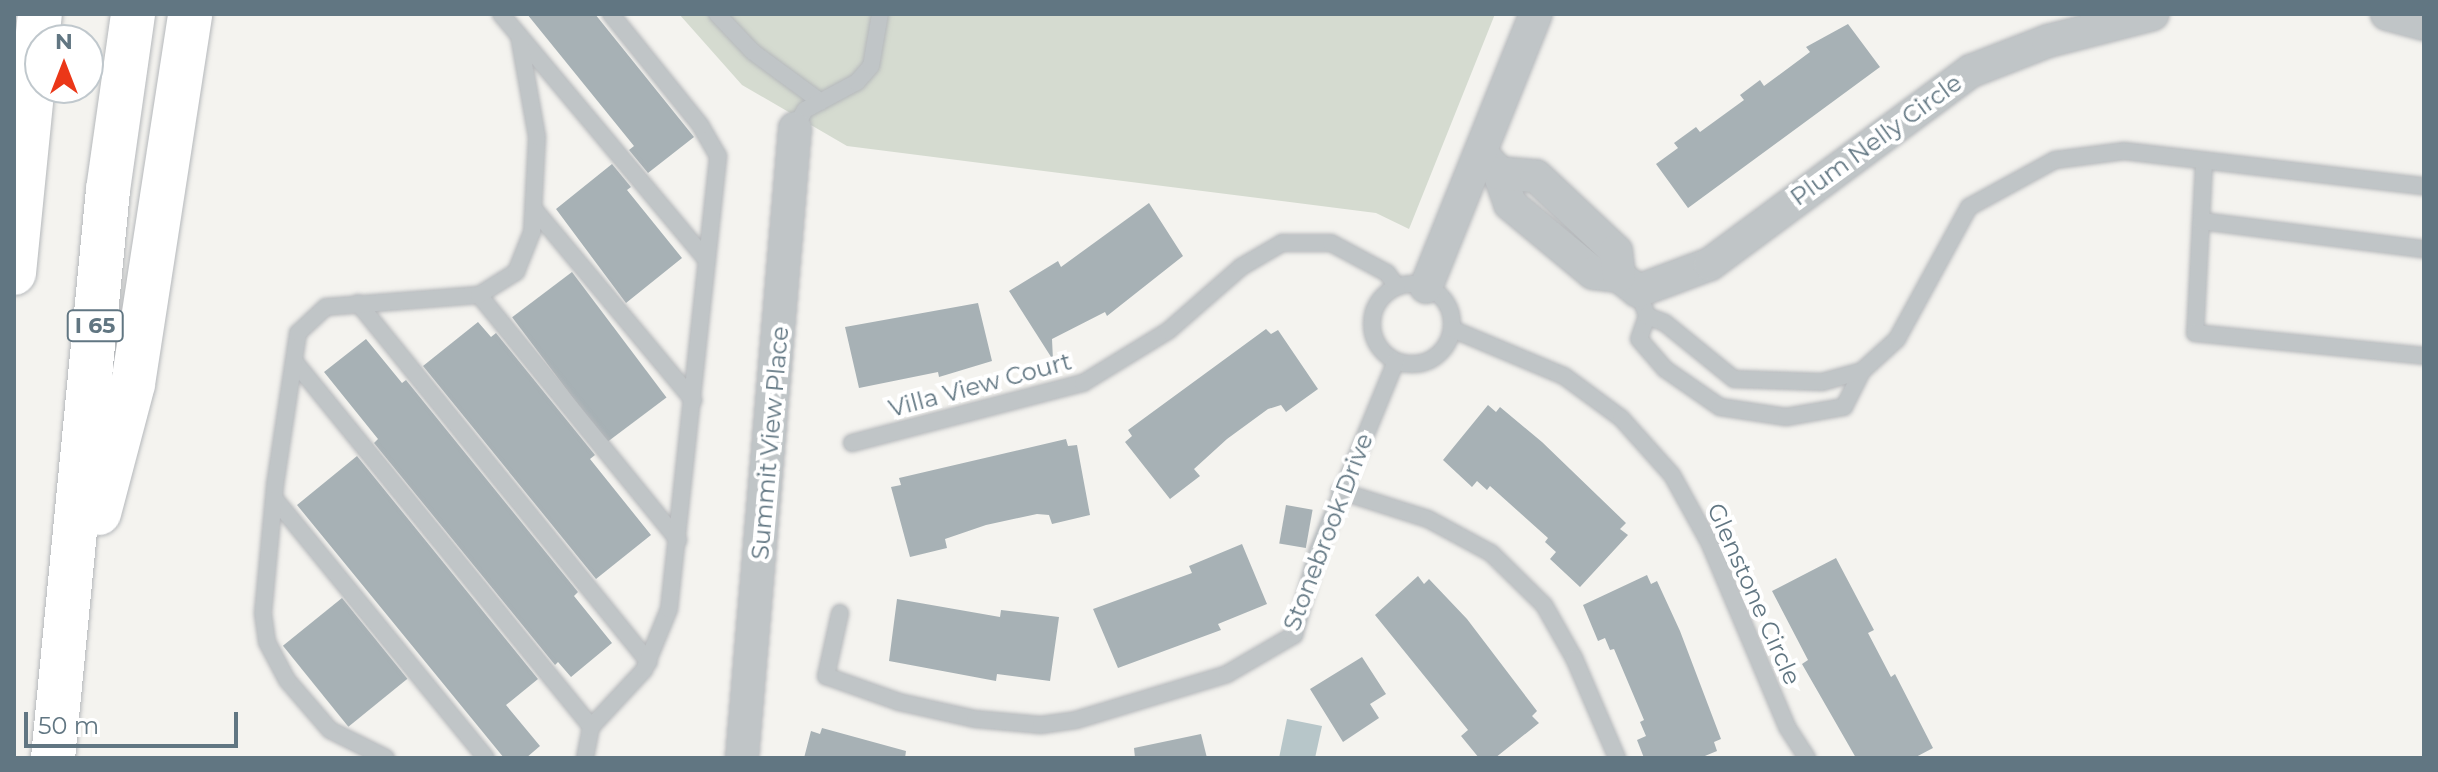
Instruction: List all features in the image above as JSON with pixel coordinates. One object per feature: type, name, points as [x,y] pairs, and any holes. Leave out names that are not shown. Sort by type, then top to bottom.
[{"type":"highway","points":[[14,273],[40,14]]},
{"type":"highway","name":"I 65","points":[[53,758],[108,190],[133,14]]},
{"type":"highway","points":[[66,640],[133,384],[190,14]]},
{"type":"street","points":[[1412,287],[1490,163],[1536,14]]},
{"type":"street","name":"Plum Nelly Circle","points":[[1634,294],[1710,264],[1971,71],[2048,41],[2153,14]]},
{"type":"street","points":[[2387,14],[2424,24]]},
{"type":"street","name":"Summit View Place","points":[[742,758],[795,128]]},
{"type":"street","points":[[1490,163],[1536,176],[1616,251],[1634,294]]},
{"type":"lane","points":[[501,14],[707,260]]},
{"type":"lane","points":[[585,758],[591,727],[649,662],[669,609],[718,156],[701,126],[611,14]]},
{"type":"lane","points":[[717,14],[753,52],[821,102]]},
{"type":"lane","points":[[795,128],[805,110],[857,82],[871,66],[880,14]]},
{"type":"lane","points":[[386,758],[330,730],[287,680],[267,642],[263,613],[274,498],[294,361],[303,323],[326,307],[479,295],[504,282],[524,259],[534,209],[537,137],[519,36]]},
{"type":"lane","points":[[1634,294],[1639,339],[1665,369],[1720,407],[1786,417],[1844,407],[1862,371],[1897,339],[1969,207],[2055,160],[2124,151],[2204,164],[2424,186]]},
{"type":"lane","points":[[2204,164],[2195,333],[2424,356]]},
{"type":"lane","points":[[534,209],[693,400]]},
{"type":"lane","points":[[2201,221],[2424,249]]},
{"type":"lane","name":"Villa View Court","points":[[852,443],[1083,383],[1168,331],[1241,267],[1282,243],[1331,243],[1412,287]]},
{"type":"lane","points":[[1412,287],[1446,304],[1452,329],[1441,352],[1430,361],[1417,365],[1396,361],[1380,350],[1371,325],[1379,300],[1412,287]]},
{"type":"lane","points":[[1634,294],[1734,379],[1822,382],[1862,371]]},
{"type":"lane","points":[[479,295],[678,540]]},
{"type":"lane","points":[[358,303],[649,662]]},
{"type":"lane","name":"Glenstone Circle","points":[[1452,329],[1564,376],[1621,418],[1672,475],[1709,542],[1787,727],[1807,758]]},
{"type":"lane","points":[[294,361],[591,727]]},
{"type":"lane","name":"Stonebrook Drive","points":[[840,613],[826,676],[899,702],[975,719],[1041,725],[1076,720],[1227,674],[1294,635],[1340,491],[1396,361]]},
{"type":"lane","points":[[1340,491],[1428,519],[1491,553],[1544,605],[1574,658],[1617,758]]},
{"type":"lane","points":[[274,498],[486,758]]},
{"type":"shaded area","points":[[679,14],[1495,14],[1409,229],[1376,213],[847,146],[742,85]]},
{"type":"shaded area","points":[[1287,719],[1322,726],[1315,758],[1279,758]]},
{"type":"building","points":[[527,14],[595,14],[694,137],[648,173],[629,150],[634,146]]},
{"type":"building","points":[[1848,24],[1880,67],[1688,208],[1656,164],[1678,148],[1674,143],[1696,127],[1700,132],[1744,100],[1740,95],[1760,80],[1764,86],[1810,52],[1806,47]]},
{"type":"building","points":[[612,164],[631,187],[627,190],[682,258],[626,303],[556,209]]},
{"type":"building","points":[[1149,203],[1183,256],[1107,316],[1105,312],[1052,339],[1053,360],[1009,291],[1058,261],[1061,267]]},
{"type":"building","points":[[572,272],[666,397],[607,443],[512,317]]},
{"type":"building","points":[[978,303],[992,361],[939,377],[938,372],[859,388],[845,327]]},
{"type":"building","points":[[478,322],[491,337],[496,333],[595,455],[590,459],[651,535],[596,579],[423,366]]},
{"type":"building","points":[[1266,329],[1271,334],[1278,330],[1318,389],[1286,412],[1281,405],[1268,409],[1227,439],[1194,469],[1200,476],[1170,499],[1125,442],[1132,436],[1128,430]]},
{"type":"building","points":[[366,339],[402,383],[406,380],[578,592],[574,596],[612,643],[571,677],[558,662],[555,665],[374,443],[378,439],[324,372]]},
{"type":"building","points":[[1488,405],[1496,412],[1500,407],[1542,442],[1626,523],[1620,529],[1628,535],[1580,587],[1550,559],[1556,552],[1545,542],[1548,538],[1490,486],[1487,490],[1477,481],[1472,487],[1443,460]]},
{"type":"building","points":[[1066,439],[1068,446],[1077,445],[1090,515],[1052,524],[1049,515],[1037,514],[986,525],[945,539],[947,548],[910,557],[891,487],[901,485],[899,478]]},
{"type":"building","points":[[357,456],[538,679],[506,705],[540,746],[526,758],[504,758],[297,505]]},
{"type":"building","points":[[1286,505],[1313,510],[1306,548],[1279,543]]},
{"type":"building","points":[[1242,544],[1267,604],[1218,624],[1221,630],[1118,668],[1093,609],[1192,573],[1189,566]]},
{"type":"building","points":[[1836,558],[1874,630],[1868,633],[1891,677],[1895,674],[1933,748],[1914,758],[1856,758],[1802,664],[1808,660],[1772,591]]},
{"type":"building","points":[[1647,575],[1651,584],[1657,581],[1680,631],[1721,739],[1714,742],[1717,751],[1700,758],[1644,758],[1637,740],[1646,736],[1640,722],[1644,720],[1614,649],[1610,650],[1605,638],[1598,641],[1583,605]]},
{"type":"building","points":[[1418,576],[1424,584],[1429,579],[1467,619],[1537,711],[1532,716],[1539,723],[1495,758],[1479,758],[1461,736],[1468,730],[1375,615]]},
{"type":"building","points":[[342,598],[407,679],[348,727],[283,646]]},
{"type":"building","points":[[897,599],[1000,617],[1001,610],[1059,617],[1050,681],[997,674],[996,681],[889,661]]},
{"type":"building","points":[[1362,657],[1386,694],[1370,704],[1379,718],[1343,742],[1310,689]]},
{"type":"building","points":[[822,728],[906,751],[905,758],[804,758],[811,731],[820,734]]},
{"type":"building","points":[[1201,734],[1207,758],[1135,758],[1134,748]]}]
